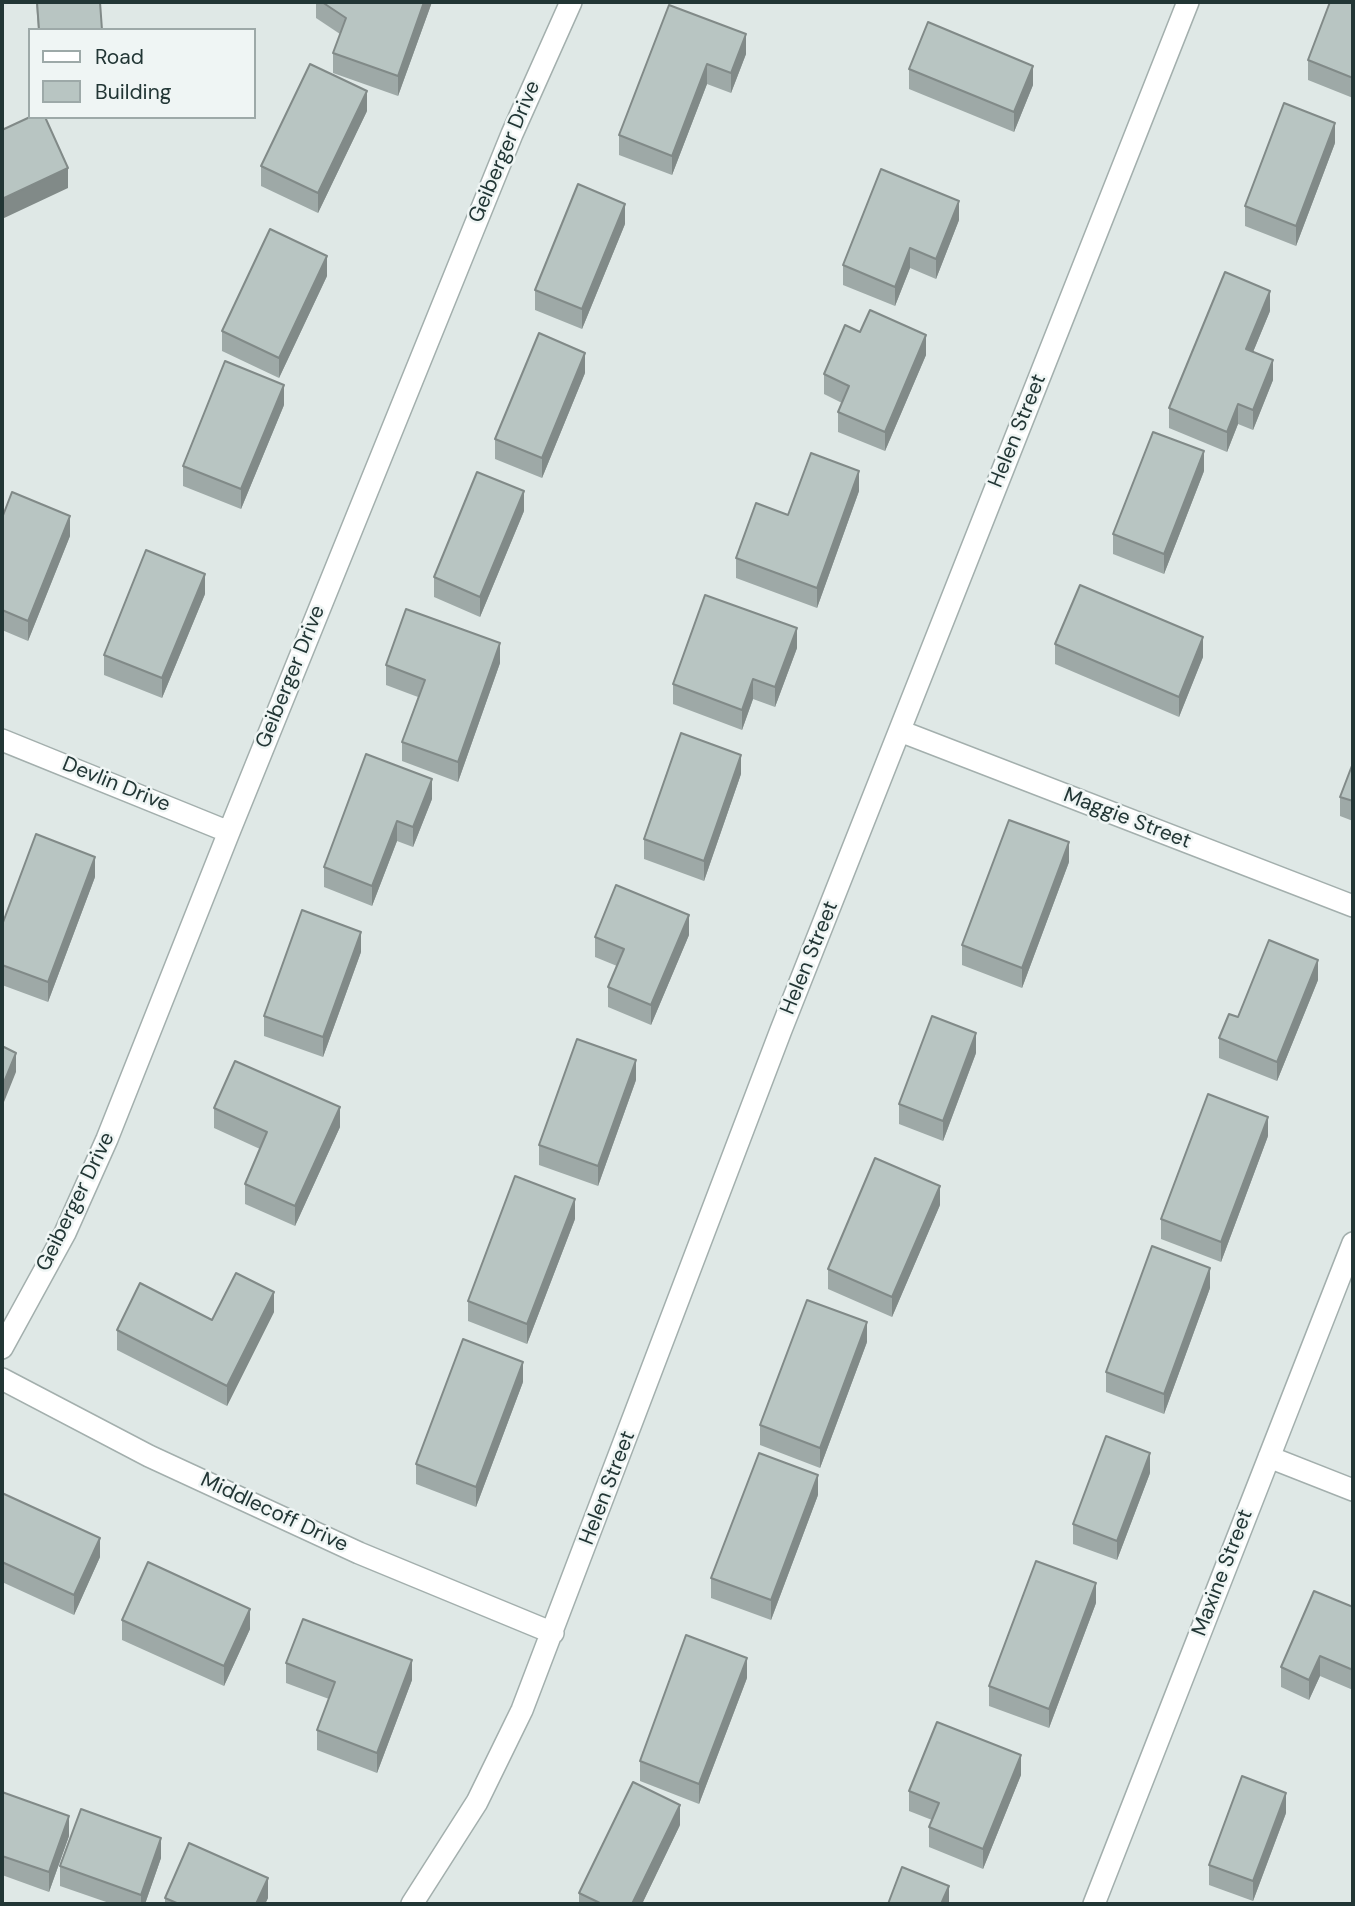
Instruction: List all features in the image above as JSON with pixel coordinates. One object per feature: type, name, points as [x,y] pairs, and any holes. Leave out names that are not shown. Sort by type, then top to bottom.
[{"type":"street","name":"Geiberger Drive","points":[[2,1348],[65,1233],[107,1139],[512,134],[571,2]]},
{"type":"street","name":"Helen Street","points":[[412,1904],[477,1802],[522,1710],[781,1030],[1188,2]]},
{"type":"street","name":"Maggie Street","points":[[900,731],[1353,906]]},
{"type":"street","name":"Devlin Drive","points":[[2,740],[229,831]]},
{"type":"street","name":"Maxine Street","points":[[1094,1904],[1353,1243]]},
{"type":"street","name":"Middlecoff Drive","points":[[2,1379],[149,1455],[346,1547],[553,1633]]},
{"type":"street","points":[[1269,1457],[1353,1490]]},
{"type":"building","points":[[37,2],[100,2],[102,28],[39,28]]},
{"type":"building","points":[[322,2],[424,2],[398,76],[333,53],[346,18]]},
{"type":"building","points":[[1330,2],[1353,2],[1353,78],[1308,60]]},
{"type":"building","points":[[669,5],[746,34],[731,73],[707,64],[672,156],[619,135]]},
{"type":"building","points":[[928,22],[1033,66],[1014,112],[909,69]]},
{"type":"building","points":[[310,64],[367,91],[318,193],[261,166]]},
{"type":"building","points":[[1284,103],[1335,123],[1296,226],[1245,206]]},
{"type":"building","points":[[28,118],[46,119],[68,168],[2,199],[2,130]]},
{"type":"building","points":[[881,169],[959,201],[936,259],[910,248],[895,287],[843,265]]},
{"type":"building","points":[[578,184],[625,204],[582,309],[535,290]]},
{"type":"building","points":[[270,229],[327,256],[279,358],[222,331]]},
{"type":"building","points":[[1225,272],[1270,291],[1246,349],[1273,360],[1253,410],[1238,404],[1227,432],[1169,408]]},
{"type":"building","points":[[870,310],[926,335],[885,432],[838,412],[849,386],[824,374],[845,325],[860,332]]},
{"type":"building","points":[[539,333],[585,353],[542,458],[495,439]]},
{"type":"building","points":[[225,361],[284,385],[241,489],[183,466]]},
{"type":"building","points":[[1153,432],[1204,451],[1164,554],[1113,534]]},
{"type":"building","points":[[811,453],[859,471],[817,588],[736,558],[756,503],[788,515]]},
{"type":"building","points":[[477,472],[524,491],[480,597],[434,577]]},
{"type":"building","points":[[12,492],[70,516],[28,621],[2,610],[2,518]]},
{"type":"building","points":[[146,550],[205,574],[162,678],[104,655]]},
{"type":"building","points":[[1080,585],[1203,637],[1179,697],[1055,644]]},
{"type":"building","points":[[705,595],[797,628],[775,687],[753,679],[742,710],[673,684]]},
{"type":"building","points":[[406,609],[500,643],[458,762],[402,742],[425,680],[386,665]]},
{"type":"building","points":[[681,733],[741,755],[704,861],[644,839]]},
{"type":"building","points":[[366,754],[432,779],[413,827],[397,821],[372,886],[324,867]]},
{"type":"building","points":[[1353,763],[1353,801],[1340,797]]},
{"type":"building","points":[[1009,820],[1069,842],[1022,968],[962,945]]},
{"type":"building","points":[[36,834],[95,857],[48,982],[2,965],[2,925]]},
{"type":"building","points":[[616,885],[689,915],[651,1005],[608,987],[624,949],[595,937]]},
{"type":"building","points":[[302,910],[361,932],[323,1037],[264,1016]]},
{"type":"building","points":[[1269,940],[1318,960],[1277,1062],[1219,1038],[1229,1014],[1238,1017]]},
{"type":"building","points":[[932,1016],[976,1033],[943,1121],[899,1104]]},
{"type":"building","points":[[577,1039],[636,1060],[598,1166],[539,1145]]},
{"type":"building","points":[[2,1046],[16,1053],[2,1087]]},
{"type":"building","points":[[235,1061],[340,1107],[295,1206],[245,1184],[267,1132],[214,1108]]},
{"type":"building","points":[[1208,1094],[1268,1117],[1221,1242],[1161,1219]]},
{"type":"building","points":[[875,1158],[940,1186],[892,1297],[828,1269]]},
{"type":"building","points":[[515,1176],[575,1199],[527,1324],[468,1301]]},
{"type":"building","points":[[1152,1246],[1210,1268],[1164,1394],[1106,1372]]},
{"type":"building","points":[[236,1273],[274,1292],[227,1386],[117,1330],[140,1283],[212,1320]]},
{"type":"building","points":[[807,1300],[867,1322],[820,1448],[760,1425]]},
{"type":"building","points":[[463,1339],[523,1362],[476,1487],[416,1464]]},
{"type":"building","points":[[1106,1436],[1150,1453],[1117,1541],[1073,1524]]},
{"type":"building","points":[[759,1453],[818,1475],[771,1600],[711,1578]]},
{"type":"building","points":[[2,1493],[100,1538],[74,1595],[2,1562]]},
{"type":"building","points":[[1036,1561],[1096,1583],[1049,1709],[989,1686]]},
{"type":"building","points":[[148,1562],[250,1609],[224,1666],[122,1620]]},
{"type":"building","points":[[1314,1591],[1353,1607],[1353,1670],[1320,1656],[1309,1680],[1281,1667]]},
{"type":"building","points":[[303,1619],[412,1660],[377,1753],[317,1730],[335,1682],[286,1663]]},
{"type":"building","points":[[686,1635],[747,1658],[699,1784],[640,1761]]},
{"type":"building","points":[[937,1722],[1021,1755],[983,1849],[929,1827],[939,1803],[909,1791]]},
{"type":"building","points":[[1242,1776],[1286,1793],[1253,1881],[1209,1865]]},
{"type":"building","points":[[633,1782],[680,1805],[632,1904],[602,1904],[579,1893]]},
{"type":"building","points":[[2,1792],[69,1816],[49,1872],[2,1856]]},
{"type":"building","points":[[81,1809],[161,1838],[141,1895],[60,1866]]},
{"type":"building","points":[[189,1843],[268,1878],[256,1904],[179,1904],[165,1898]]},
{"type":"building","points":[[902,1867],[949,1886],[941,1904],[888,1904]]}]
